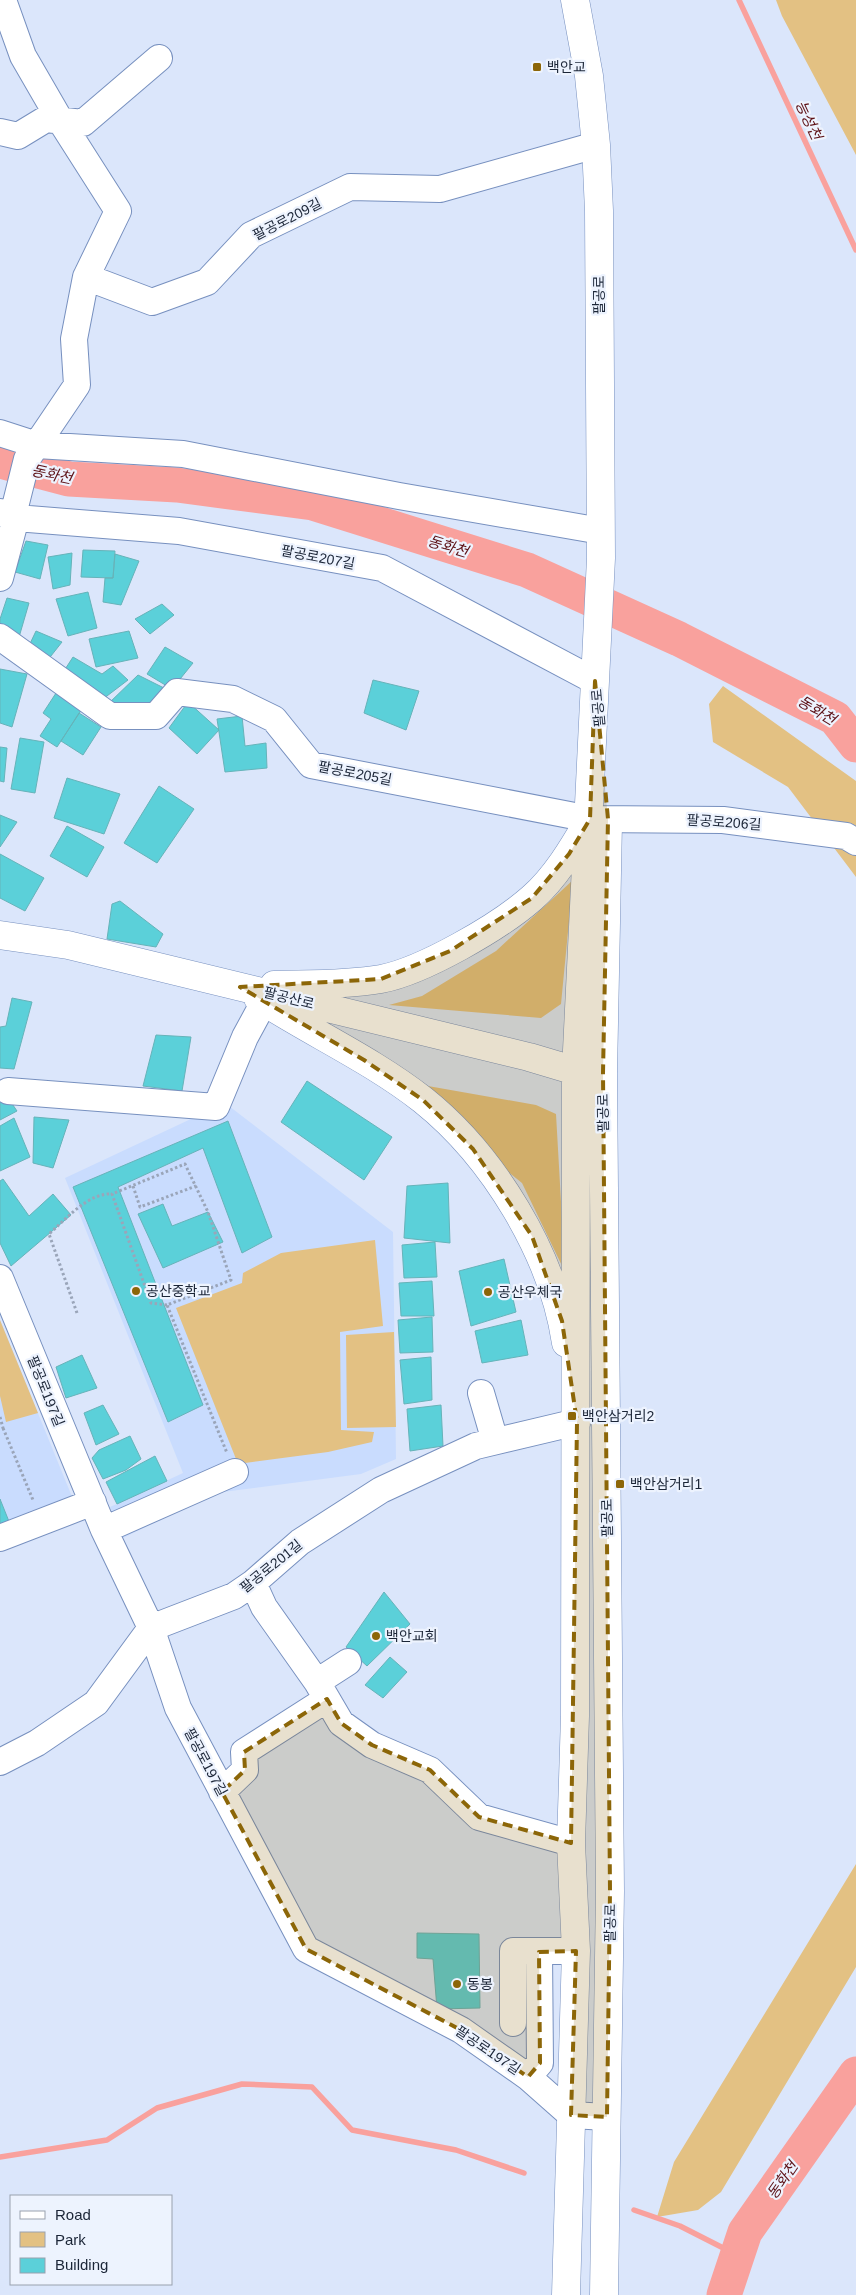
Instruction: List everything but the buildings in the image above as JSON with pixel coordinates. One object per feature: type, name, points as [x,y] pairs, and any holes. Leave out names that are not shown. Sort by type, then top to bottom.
[{"type":"main road","name":"팔공로","points":[[574,0],[589,76],[596,145],[599,211],[601,558],[596,681],[603,1073],[610,1881],[604,2295]]},
{"type":"main road","name":"팔공로","points":[[566,2295],[576,1951],[571,1843],[575,1716],[577,1422],[576,1071],[599,819]]},
{"type":"main road","points":[[240,987],[326,984],[381,978],[416,968],[496,923],[532,898],[599,819]]},
{"type":"main road","name":"팔공산로","points":[[0,935],[68,945],[529,1057],[576,1071],[603,1073]]},
{"type":"main road","points":[[240,987],[364,1060],[423,1100],[473,1148],[495,1178],[532,1236],[562,1321],[577,1422]]},
{"type":"street","points":[[0,578],[10,512],[32,452],[77,385],[74,339],[86,277],[118,210],[60,120],[23,56],[3,0]]},
{"type":"street","points":[[0,132],[18,136],[46,119],[83,124],[159,58]]},
{"type":"street","name":"팔공로209길","points":[[86,277],[152,302],[207,282],[251,235],[350,187],[440,189],[596,145]]},
{"type":"street","points":[[0,433],[32,452],[183,454],[399,496],[601,531]]},
{"type":"street","name":"팔공로207길","points":[[10,512],[179,530],[382,568],[596,681]]},
{"type":"street","name":"팔공로205길","points":[[0,637],[110,716],[156,716],[177,692],[233,699],[274,719],[311,764],[599,819]]},
{"type":"street","name":"팔공로206길","points":[[599,819],[724,820],[846,836],[856,842]]},
{"type":"street","points":[[8,1091],[216,1107],[245,1037],[264,1002]]},
{"type":"street","name":"팔공로197길","points":[[0,1278],[104,1530],[150,1628],[178,1708],[306,1949],[461,2030],[528,2076],[571,2115]]},
{"type":"street","points":[[481,1394],[495,1441]]},
{"type":"street","name":"팔공로201길","points":[[150,1628],[234,1596],[253,1583],[300,1542],[381,1490],[476,1446],[577,1422]]},
{"type":"street","points":[[104,1530],[235,1472]]},
{"type":"street","points":[[0,1538],[93,1502]]},
{"type":"street","points":[[253,1583],[264,1607],[322,1690],[341,1723],[372,1744],[430,1770],[478,1816],[571,1843]]},
{"type":"street","points":[[0,1762],[36,1743],[96,1703],[150,1628]]},
{"type":"street","points":[[222,1792],[245,1770],[244,1752],[322,1690],[348,1662]]},
{"type":"street","points":[[513,2023],[513,1952],[576,1951]]},
{"type":"street","points":[[528,2076],[540,2063],[539,1952]]},
{"type":"street","points":[[571,2115],[606,2117]]},
{"type":"path","points":[[77,1313],[49,1234],[83,1204],[185,1164],[208,1212],[231,1280],[167,1305],[151,1303],[112,1194]]},
{"type":"path","points":[[133,1186],[140,1207],[196,1186]]},
{"type":"path","points":[[167,1305],[235,1472]]},
{"type":"path","points":[[0,1417],[1,1428],[35,1500],[26,1503]]},
{"type":"highlighted area","points":[[595,681],[608,819],[603,1073],[610,1891],[607,2117],[571,2115],[576,1951],[539,1952],[540,2063],[528,2077],[461,2030],[306,1949],[222,1792],[245,1770],[244,1752],[327,1699],[341,1723],[372,1745],[430,1770],[479,1817],[571,1843],[577,1422],[562,1321],[532,1236],[473,1149],[423,1100],[364,1060],[240,987],[381,979],[450,951],[532,898],[569,854],[590,819]]},
{"type":"shaded area","points":[[225,1103],[393,1232],[396,1459],[361,1474],[215,1493],[123,1538],[110,1507],[183,1473],[65,1178]]},
{"type":"shaded area","points":[[0,1320],[77,1509],[0,1534]]},
{"type":"green space","points":[[776,0],[856,0],[856,155],[782,16]]},
{"type":"green space","points":[[723,686],[856,781],[856,877],[788,787],[713,742],[709,704]]},
{"type":"green space","points":[[573,880],[561,1004],[541,1018],[389,1005],[422,996],[496,951]]},
{"type":"green space","points":[[428,1086],[536,1105],[556,1114],[565,1272],[522,1183],[448,1124]]},
{"type":"green space","points":[[375,1240],[383,1326],[340,1332],[341,1430],[374,1432],[372,1442],[328,1452],[238,1464],[176,1308],[242,1283],[243,1273],[281,1253]]},
{"type":"green space","points":[[0,1320],[38,1413],[6,1422],[0,1396]]},
{"type":"green space","points":[[394,1332],[396,1427],[347,1428],[346,1335]]},
{"type":"green space","points":[[856,1864],[856,1967],[721,2192],[698,2210],[657,2217],[674,2162]]},
{"type":"waterway","name":"능성천","points":[[739,0],[856,250]]},
{"type":"waterway","name":"동화천","points":[[0,461],[69,479],[177,485],[313,503],[527,570],[679,639],[835,718],[856,745]]},
{"type":"waterway","name":"동화천","points":[[724,2295],[745,2232],[856,2074]]},
{"type":"waterway","points":[[0,2157],[107,2140],[157,2108],[242,2084],[312,2087],[352,2130],[456,2150],[524,2173]]},
{"type":"waterway","points":[[634,2210],[680,2226],[737,2255]]},
{"type":"place","name":"백안교","points":[[537,67]]},
{"type":"place","name":"공산중학교","points":[[136,1291]]},
{"type":"place","name":"공산우체국","points":[[488,1292]]},
{"type":"place","name":"백안삼거리2","points":[[572,1416]]},
{"type":"place","name":"백안삼거리1","points":[[620,1484]]},
{"type":"place","name":"백안교회","points":[[376,1636]]},
{"type":"place","name":"동봉","points":[[457,1984]]}]
